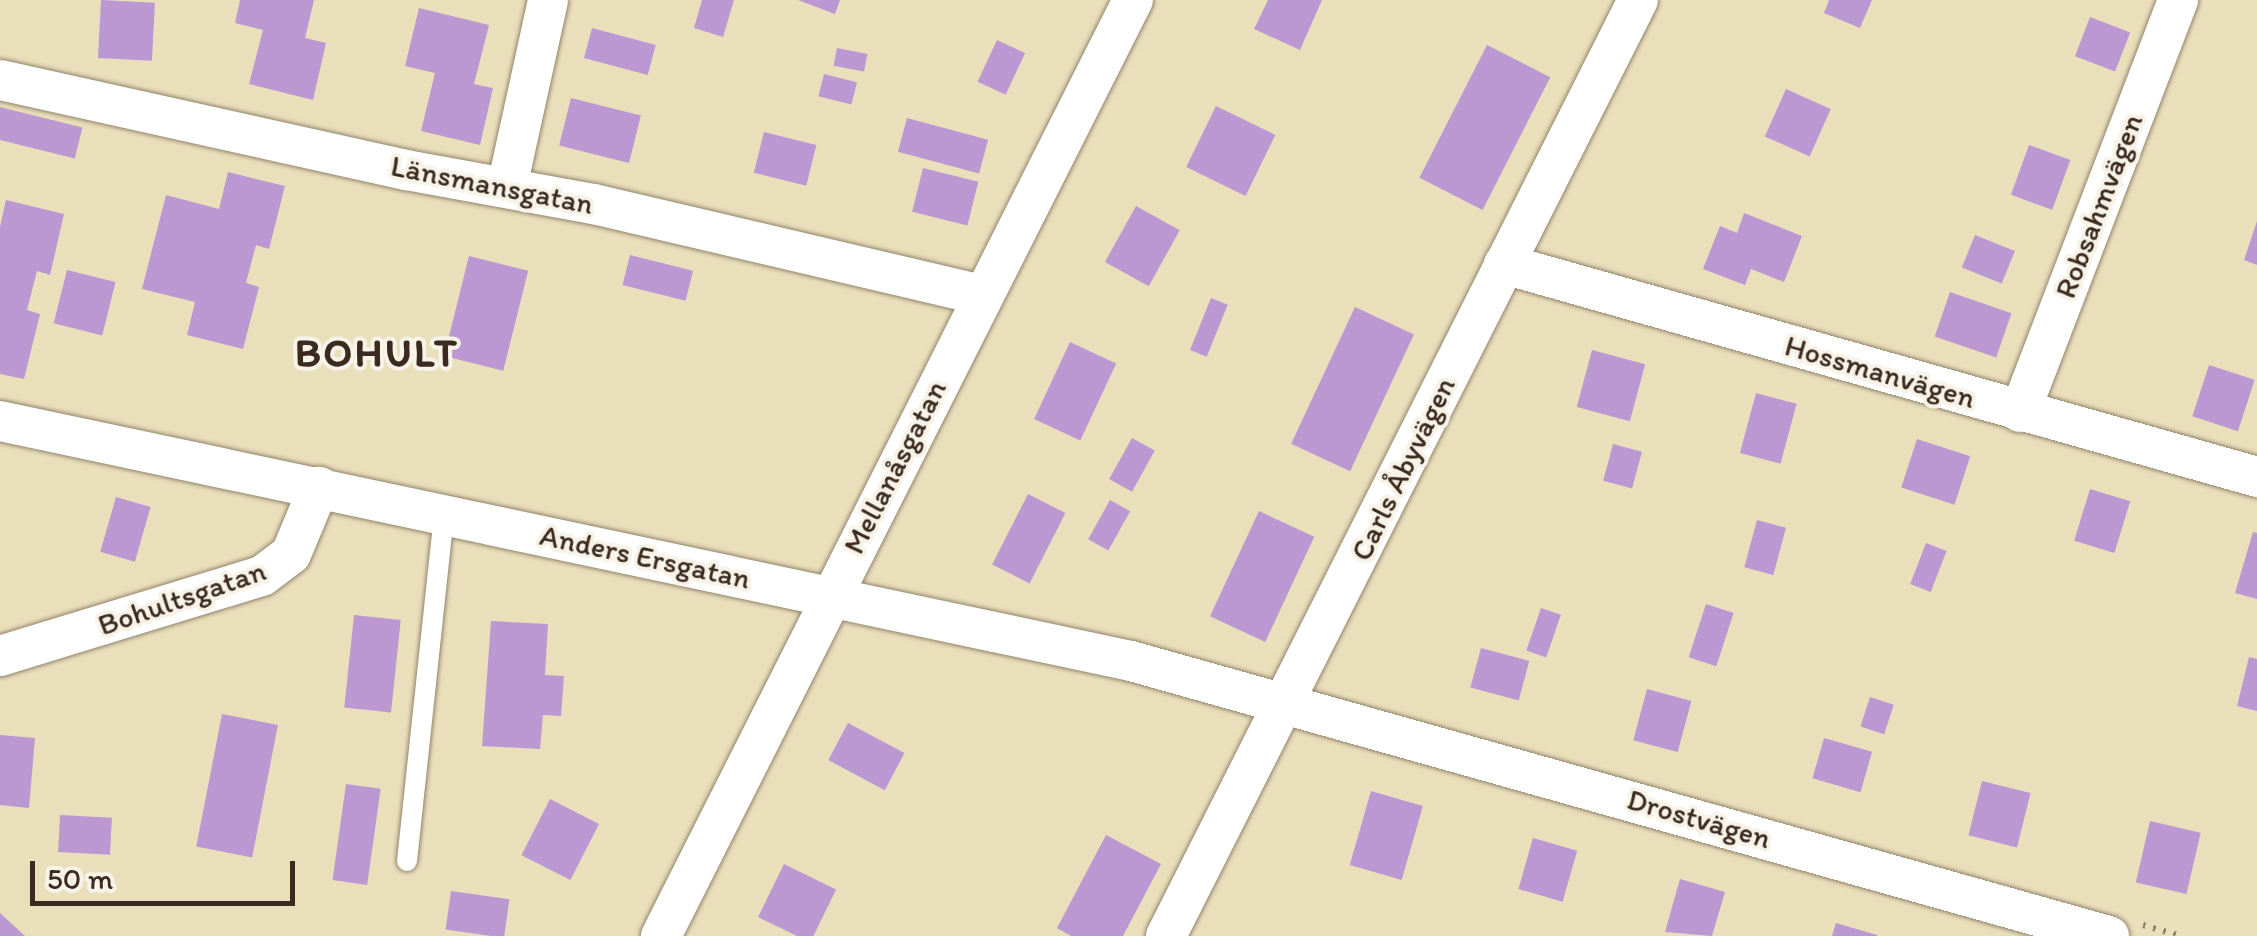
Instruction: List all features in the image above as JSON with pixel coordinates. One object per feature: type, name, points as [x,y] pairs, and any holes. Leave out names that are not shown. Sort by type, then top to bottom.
[{"type":"street","points":[[507,186],[548,0]]},
{"type":"street","name":"Mellanåsgatan","points":[[661,936],[829,596],[1134,0]]},
{"type":"street","name":"Carls Åbyvägen","points":[[1166,936],[1288,703],[1638,0]]},
{"type":"street","name":"Robsahmvägen","points":[[2020,412],[2178,0]]},
{"type":"street","name":"Länsmansgatan","points":[[0,80],[507,186],[982,295]]},
{"type":"street","name":"Hossmanvägen","points":[[1504,264],[2257,477]]},
{"type":"street","name":"Anders Ersgatan","points":[[0,421],[1130,661],[1288,703]]},
{"type":"street","name":"Bohultsgatan","points":[[0,656],[262,576],[290,554],[319,487]]},
{"type":"street","name":"Drostvägen","points":[[1288,703],[2116,928]]},
{"type":"lane","points":[[407,862],[444,514]]},
{"type":"path","points":[[2116,928],[2182,936]]},
{"type":"building","points":[[101,0],[155,3],[152,61],[98,58]]},
{"type":"building","points":[[240,0],[314,0],[305,38],[326,43],[313,100],[249,84],[263,30],[235,23]]},
{"type":"building","points":[[702,0],[734,0],[723,37],[694,28]]},
{"type":"building","points":[[798,0],[840,0],[835,14]]},
{"type":"building","points":[[1268,0],[1322,0],[1300,50],[1254,29]]},
{"type":"building","points":[[1829,0],[1872,0],[1860,28],[1824,13]]},
{"type":"building","points":[[419,8],[489,25],[474,84],[493,88],[480,145],[421,131],[435,73],[405,66]]},
{"type":"building","points":[[2090,17],[2130,32],[2115,72],[2075,56]]},
{"type":"building","points":[[592,28],[656,45],[648,75],[584,58]]},
{"type":"building","points":[[997,40],[1025,53],[1006,95],[978,82]]},
{"type":"building","points":[[1487,45],[1550,77],[1483,210],[1419,178]]},
{"type":"building","points":[[837,48],[867,54],[864,72],[834,66]]},
{"type":"building","points":[[824,74],[857,82],[851,105],[818,96]]},
{"type":"building","points":[[1786,89],[1831,109],[1810,156],[1765,137]]},
{"type":"building","points":[[571,98],[641,115],[629,163],[559,146]]},
{"type":"building","points":[[1216,106],[1275,135],[1246,196],[1186,167]]},
{"type":"building","points":[[0,107],[82,128],[75,159],[0,140]]},
{"type":"building","points":[[907,118],[988,140],[979,174],[898,152]]},
{"type":"building","points":[[764,132],[816,145],[806,186],[754,173]]},
{"type":"building","points":[[2029,145],[2070,160],[2052,210],[2011,195]]},
{"type":"building","points":[[923,168],[978,182],[967,225],[912,212]]},
{"type":"building","points":[[228,172],[285,186],[269,249],[256,245],[246,283],[259,287],[243,349],[187,335],[195,302],[142,289],[166,195],[219,209]]},
{"type":"building","points":[[6,200],[64,214],[50,275],[37,271],[27,310],[40,314],[24,379],[0,374],[0,227]]},
{"type":"building","points":[[1136,206],[1180,230],[1149,286],[1105,262]]},
{"type":"building","points":[[1744,213],[1802,236],[1784,282],[1751,269],[1745,285],[1703,269],[1720,226],[1737,233]]},
{"type":"building","points":[[2257,221],[2257,265],[2244,260]]},
{"type":"building","points":[[1975,235],[2015,251],[2002,284],[1962,267]]},
{"type":"building","points":[[630,255],[693,271],[686,301],[623,285]]},
{"type":"building","points":[[469,256],[528,271],[503,371],[444,356]]},
{"type":"building","points":[[67,270],[116,282],[102,335],[54,323]]},
{"type":"building","points":[[1950,292],[2011,313],[1996,358],[1935,336]]},
{"type":"building","points":[[1211,298],[1228,305],[1207,357],[1190,350]]},
{"type":"building","points":[[1355,307],[1414,334],[1350,471],[1291,444]]},
{"type":"building","points":[[1070,342],[1116,364],[1080,441],[1034,419]]},
{"type":"building","points":[[1592,350],[1645,364],[1630,421],[1577,407]]},
{"type":"building","points":[[2209,365],[2255,380],[2238,431],[2192,416]]},
{"type":"building","points":[[1756,393],[1797,404],[1781,464],[1740,453]]},
{"type":"building","points":[[1132,438],[1155,451],[1132,492],[1109,479]]},
{"type":"building","points":[[1917,439],[1970,456],[1954,505],[1901,488]]},
{"type":"building","points":[[1613,444],[1642,452],[1632,488],[1603,481]]},
{"type":"building","points":[[2090,489],[2130,501],[2114,553],[2074,541]]},
{"type":"building","points":[[1028,494],[1065,513],[1030,583],[992,564]]},
{"type":"building","points":[[116,497],[151,507],[135,562],[100,552]]},
{"type":"building","points":[[1110,500],[1130,511],[1108,551],[1088,539]]},
{"type":"building","points":[[1259,511],[1314,537],[1265,642],[1210,616]]},
{"type":"building","points":[[1757,520],[1786,528],[1773,575],[1744,567]]},
{"type":"building","points":[[2253,532],[2257,533],[2257,599],[2235,593]]},
{"type":"building","points":[[1926,543],[1947,551],[1931,592],[1910,584]]},
{"type":"building","points":[[1706,604],[1734,613],[1716,666],[1689,657]]},
{"type":"building","points":[[1541,608],[1561,615],[1546,657],[1526,651]]},
{"type":"building","points":[[354,615],[401,620],[391,712],[344,707]]},
{"type":"building","points":[[491,621],[548,624],[545,675],[564,676],[561,716],[543,715],[540,749],[482,746]]},
{"type":"building","points":[[1481,648],[1529,661],[1519,701],[1470,688]]},
{"type":"building","points":[[2249,657],[2257,659],[2257,711],[2237,706]]},
{"type":"building","points":[[1647,689],[1691,701],[1678,752],[1633,740]]},
{"type":"building","points":[[1870,697],[1894,705],[1884,734],[1860,726]]},
{"type":"building","points":[[222,714],[278,725],[252,857],[196,847]]},
{"type":"building","points":[[848,723],[905,753],[885,790],[828,760]]},
{"type":"building","points":[[0,735],[35,738],[29,808],[0,805]]},
{"type":"building","points":[[1824,738],[1872,752],[1860,792],[1812,778]]},
{"type":"building","points":[[1982,781],[2031,793],[2017,847],[1968,835]]},
{"type":"building","points":[[346,784],[381,789],[367,885],[333,880]]},
{"type":"building","points":[[1371,791],[1423,806],[1402,880],[1350,865]]},
{"type":"building","points":[[550,799],[599,824],[570,880],[521,855]]},
{"type":"building","points":[[60,815],[112,818],[110,855],[58,852]]},
{"type":"building","points":[[2150,821],[2201,833],[2186,894],[2136,882]]},
{"type":"building","points":[[1106,835],[1161,864],[1123,936],[1071,936],[1057,928]]},
{"type":"building","points":[[1533,838],[1577,851],[1563,902],[1518,889]]},
{"type":"building","points":[[784,864],[836,889],[813,936],[797,936],[758,917]]},
{"type":"building","points":[[1680,879],[1725,892],[1712,936],[1665,932]]},
{"type":"building","points":[[451,891],[509,899],[504,936],[446,930]]},
{"type":"building","points":[[0,913],[25,936],[0,936]]},
{"type":"building","points":[[1836,923],[1877,935],[1877,936],[1832,936]]},
{"type":"district","name":"BOHULT","points":[[377,352]]}]
